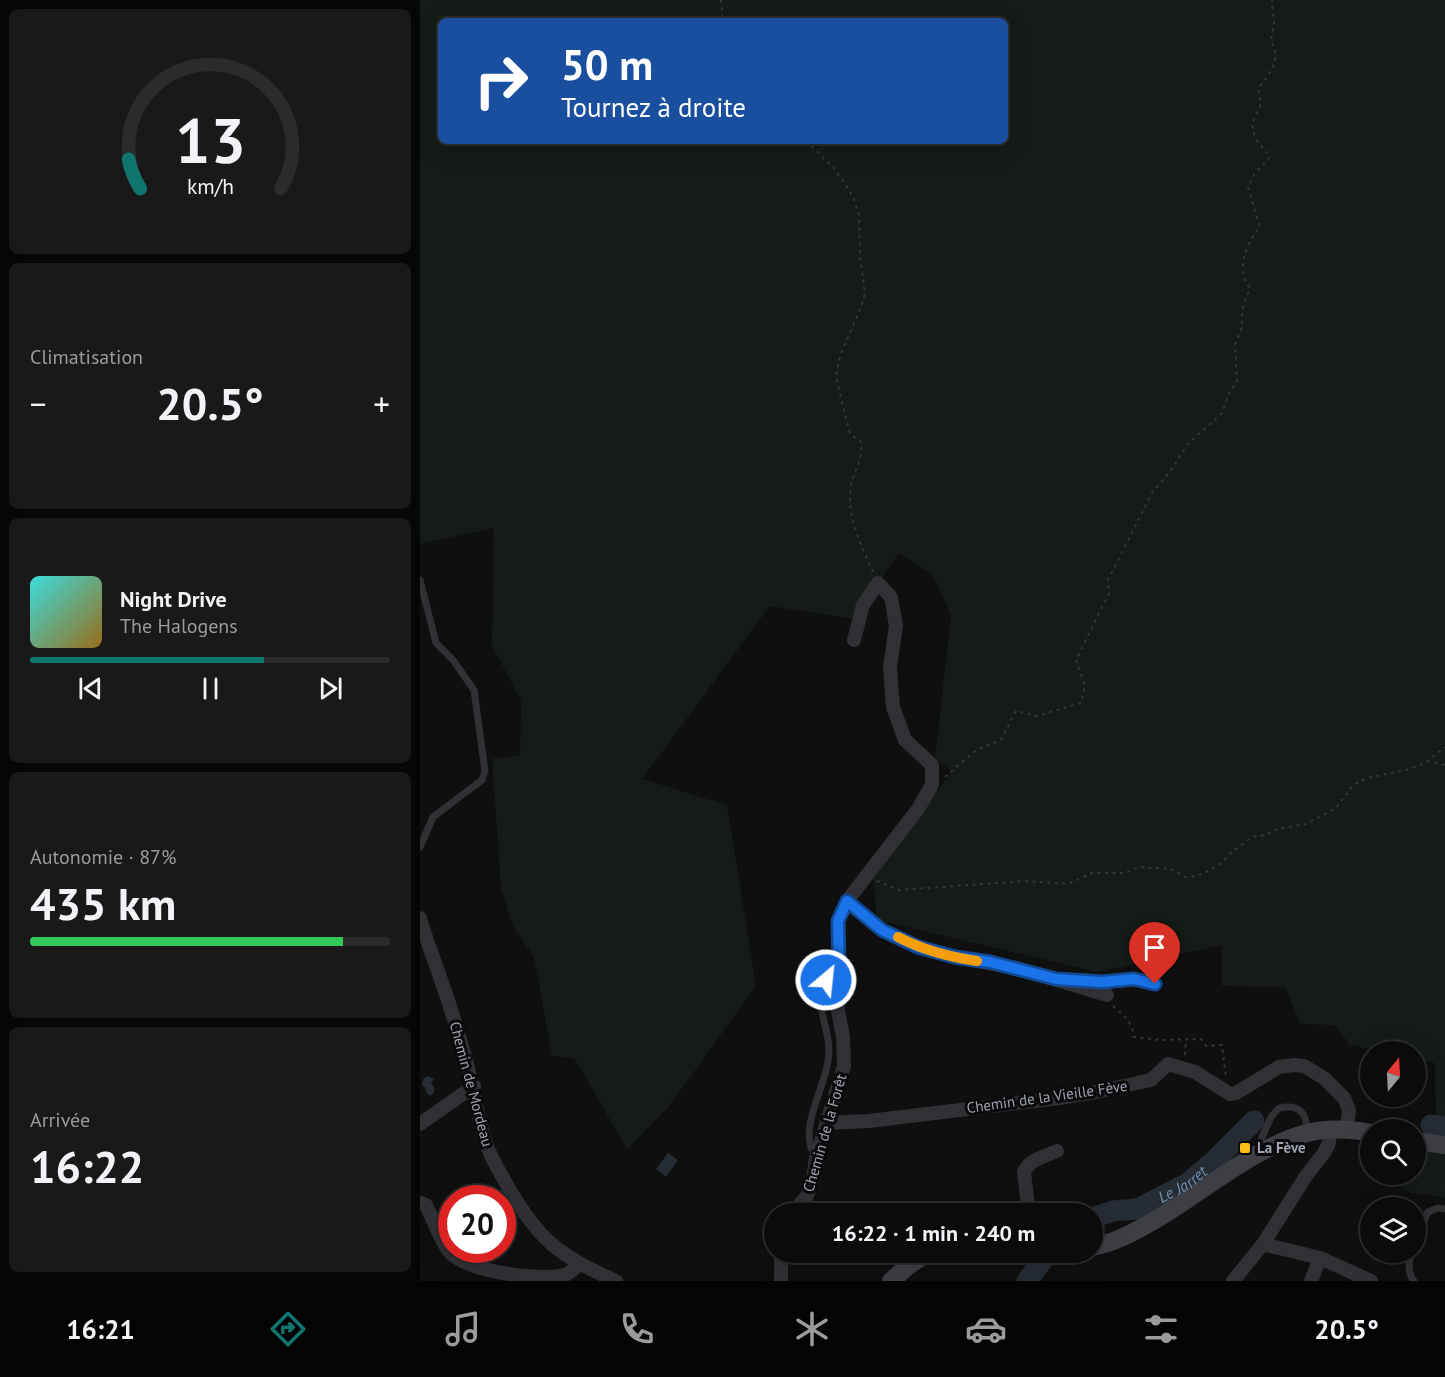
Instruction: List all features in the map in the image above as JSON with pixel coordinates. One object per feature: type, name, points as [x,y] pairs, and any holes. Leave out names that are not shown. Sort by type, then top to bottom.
[{"type":"main road","points":[[1103,1244],[1148,1224],[1271,1147],[1308,1133],[1338,1130],[1360,1132]]},
{"type":"main road","points":[[1426,1142],[1445,1145]]},
{"type":"main road","points":[[891,1281],[912,1263]]},
{"type":"street","points":[[854,640],[863,605],[878,583],[891,597],[896,626],[890,668],[893,707],[905,740],[932,765],[932,785]]},
{"type":"street","name":"Chemin de la Forêt","points":[[801,1203],[807,1196],[813,1179],[816,1158],[844,1066],[843,1036],[838,1011],[838,921],[847,901],[918,809],[932,785]]},
{"type":"street","points":[[847,901],[882,930],[918,947],[955,957],[990,962],[1107,995]]},
{"type":"street","name":"Chemin de Mordeau","points":[[420,918],[423,943],[443,983],[474,1086],[488,1148],[522,1212],[540,1235],[556,1250],[579,1264],[616,1281]]},
{"type":"street","points":[[1056,979],[1102,982],[1134,979],[1155,984]]},
{"type":"street","name":"Chemin de la Vieille Fève","points":[[827,1123],[869,1121],[1060,1098],[1151,1080],[1168,1064],[1184,1067]]},
{"type":"street","points":[[1184,1067],[1205,1077],[1230,1094],[1236,1093],[1279,1068],[1288,1065],[1304,1066],[1313,1070],[1330,1084],[1344,1098],[1349,1110],[1324,1153],[1306,1176],[1263,1244],[1233,1281]]},
{"type":"street","points":[[420,1125],[474,1086]]},
{"type":"street","points":[[1028,1203],[1024,1172],[1026,1167],[1057,1151]]},
{"type":"street","points":[[420,1203],[426,1205],[448,1250],[465,1263],[526,1276],[551,1278],[567,1275],[579,1264]]},
{"type":"street","points":[[1263,1244],[1320,1258],[1366,1280]]},
{"type":"street","points":[[1311,1281],[1320,1258]]},
{"type":"street","points":[[781,1263],[781,1281]]},
{"type":"lane","points":[[420,580],[436,643],[453,660],[474,690],[486,771],[482,780],[433,817],[420,847]]},
{"type":"lane","points":[[816,1158],[810,1148],[808,1133],[824,1084],[829,1050],[819,999],[821,988],[826,980],[832,972],[839,968]]},
{"type":"lane","points":[[1252,1158],[1271,1117],[1279,1108],[1300,1110],[1307,1120],[1308,1133]]},
{"type":"lane","points":[[1426,1216],[1428,1212],[1438,1208],[1445,1209]]},
{"type":"lane","points":[[1408,1263],[1411,1278],[1414,1281]]},
{"type":"path","points":[[721,0],[723,18]]},
{"type":"path","points":[[932,785],[943,779],[975,751],[1001,740],[1016,711],[1037,716],[1081,703],[1085,685],[1076,660],[1109,593],[1108,580],[1152,493],[1171,471],[1187,445],[1221,413],[1230,391],[1237,383],[1235,344],[1241,331],[1243,306],[1250,288],[1243,279],[1242,266],[1250,240],[1260,227],[1248,187],[1255,173],[1270,157],[1255,138],[1252,124],[1261,104],[1258,89],[1275,63],[1275,51],[1271,40],[1274,23],[1272,0]]},
{"type":"path","points":[[809,144],[832,166],[846,185],[854,199],[859,216],[860,256],[865,294],[840,356],[836,377],[850,434],[861,442],[863,453],[851,486],[855,531],[878,583]]},
{"type":"path","points":[[866,875],[899,890],[1025,881],[1068,884],[1092,873],[1125,873],[1138,867],[1171,869],[1185,877],[1197,876],[1218,866],[1252,837],[1306,824],[1336,808],[1353,785],[1367,778],[1423,764],[1445,747]]},
{"type":"path","points":[[1426,761],[1445,765]]},
{"type":"path","points":[[1092,990],[1129,1021],[1134,1037],[1160,1040],[1201,1039],[1206,1046],[1222,1045],[1226,1081]]},
{"type":"path","points":[[1184,1067],[1186,1040]]},
{"type":"shaded area","points":[[420,0],[1445,0],[1445,1197],[1410,1193],[1397,1185],[1426,1185],[1426,1145],[1436,1132],[1435,1063],[1426,1061],[1426,1041],[1360,1041],[1360,1047],[1350,1045],[1335,1025],[1300,1024],[1285,987],[1222,986],[1222,945],[1098,972],[877,920],[873,878],[952,771],[935,759],[951,615],[933,575],[899,553],[853,619],[770,606],[642,779],[727,805],[756,986],[670,1105],[627,1149],[574,1058],[552,1056],[534,957],[513,926],[501,888],[492,759],[520,755],[521,701],[492,645],[494,528],[420,544]]},
{"type":"shaded area","points":[[428,1076],[434,1079],[431,1083],[435,1089],[430,1096],[422,1086],[423,1079]]},
{"type":"shaded area","points":[[668,1153],[678,1160],[666,1177],[656,1169]]},
{"type":"waterway","name":"Le Jarret","points":[[1103,1214],[1137,1209],[1188,1183],[1254,1121]]},
{"type":"waterway","name":"Le Jarret","points":[[1431,1125],[1445,1127]]},
{"type":"waterway","name":"Le Jarret","points":[[1027,1281],[1041,1263]]},
{"type":"slow traffic","points":[[898,937],[918,947],[977,961]]},
{"type":"place","name":"La Fève","points":[[1245,1148]]},
{"type":"route","points":[[826,980],[832,972],[839,968],[838,921],[847,901],[882,930],[918,947],[955,957],[990,962],[1056,979],[1102,982],[1134,979],[1155,984]]}]
